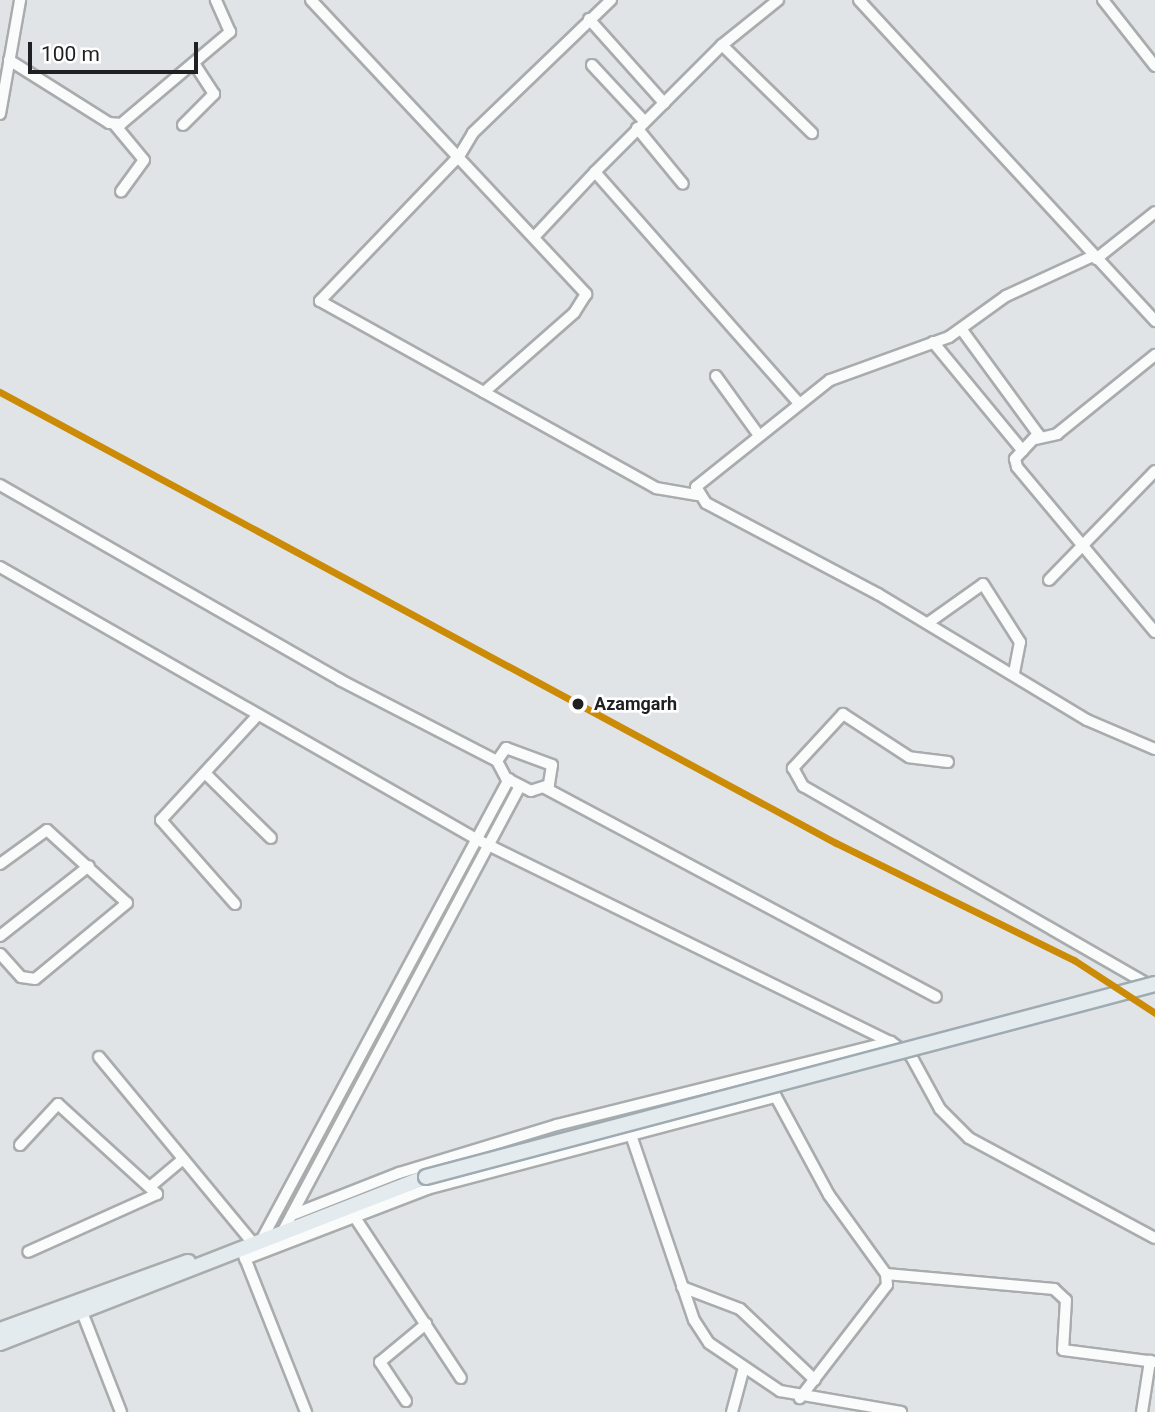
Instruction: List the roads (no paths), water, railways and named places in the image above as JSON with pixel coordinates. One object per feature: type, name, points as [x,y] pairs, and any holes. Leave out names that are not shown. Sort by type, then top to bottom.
[{"type":"main road","points":[[0,1329],[165,1265],[204,1259],[250,1246],[284,1229],[426,1177],[1155,986]]},
{"type":"main road","points":[[0,1343],[82,1312],[204,1259]]},
{"type":"street","points":[[0,114],[20,0]]},
{"type":"street","points":[[115,125],[128,121],[232,28],[216,0]]},
{"type":"street","points":[[312,0],[536,235],[582,288],[584,302],[484,391]]},
{"type":"street","points":[[611,0],[473,134],[459,156],[320,301],[656,488],[697,495],[928,623],[1087,720],[1155,749]]},
{"type":"street","points":[[536,235],[722,45],[778,0]]},
{"type":"street","points":[[859,0],[1155,321]]},
{"type":"street","points":[[1103,0],[1155,65]]},
{"type":"street","points":[[589,19],[664,103]]},
{"type":"street","points":[[722,45],[812,133]]},
{"type":"street","points":[[9,60],[115,125],[144,160],[121,192]]},
{"type":"street","points":[[183,125],[214,96],[194,63]]},
{"type":"street","points":[[592,65],[641,125],[683,184]]},
{"type":"street","points":[[595,172],[798,402]]},
{"type":"street","points":[[697,495],[701,477],[830,380],[962,330],[1006,296],[1094,257],[1155,212]]},
{"type":"street","points":[[962,330],[1037,431],[1036,439]]},
{"type":"street","points":[[933,342],[1023,451]]},
{"type":"street","points":[[1155,355],[1057,434],[1036,439],[1014,459],[1017,467],[1078,543],[1155,632]]},
{"type":"street","points":[[716,376],[758,433]]},
{"type":"street","points":[[1049,580],[1078,543],[1155,471]]},
{"type":"street","points":[[0,485],[340,680],[497,761],[509,779],[520,786],[545,788],[936,997]]},
{"type":"street","points":[[0,567],[478,840],[891,1042],[911,1056],[940,1109],[969,1138],[1155,1238]]},
{"type":"street","points":[[928,623],[983,584],[1020,642],[1014,674]]},
{"type":"street","points":[[948,762],[909,757],[843,714],[793,768],[803,786],[1155,986]]},
{"type":"street","points":[[235,904],[160,823],[258,715]]},
{"type":"street","points":[[497,761],[506,748],[518,747],[542,760],[553,774],[545,788]]},
{"type":"street","points":[[206,774],[271,838]]},
{"type":"street","points":[[250,1246],[478,840],[509,779]]},
{"type":"street","points":[[284,1229],[520,786]]},
{"type":"street","points":[[0,864],[41,830],[125,897],[126,905],[35,979],[22,977],[0,954]]},
{"type":"street","points":[[0,936],[89,866]]},
{"type":"street","points":[[292,1215],[399,1173],[557,1125],[891,1042]]},
{"type":"street","points":[[99,1057],[250,1246],[306,1412]]},
{"type":"street","points":[[250,1246],[354,1216],[427,1189],[776,1097],[829,1195],[886,1274],[881,1299],[800,1398]]},
{"type":"street","points":[[20,1145],[58,1104],[157,1194],[28,1252]]},
{"type":"street","points":[[631,1135],[682,1287],[701,1333],[743,1371],[800,1398],[901,1412]]},
{"type":"street","points":[[151,1186],[182,1160]]},
{"type":"street","points":[[354,1216],[461,1378]]},
{"type":"street","points":[[886,1274],[1054,1289],[1066,1300],[1063,1350],[1153,1362],[1142,1412]]},
{"type":"street","points":[[682,1287],[740,1309],[815,1380]]},
{"type":"street","points":[[82,1312],[121,1412]]},
{"type":"street","points":[[406,1401],[380,1362],[426,1324]]},
{"type":"street","points":[[732,1412],[743,1371]]},
{"type":"place","name":"Azamgarh","points":[[578,704]]}]
